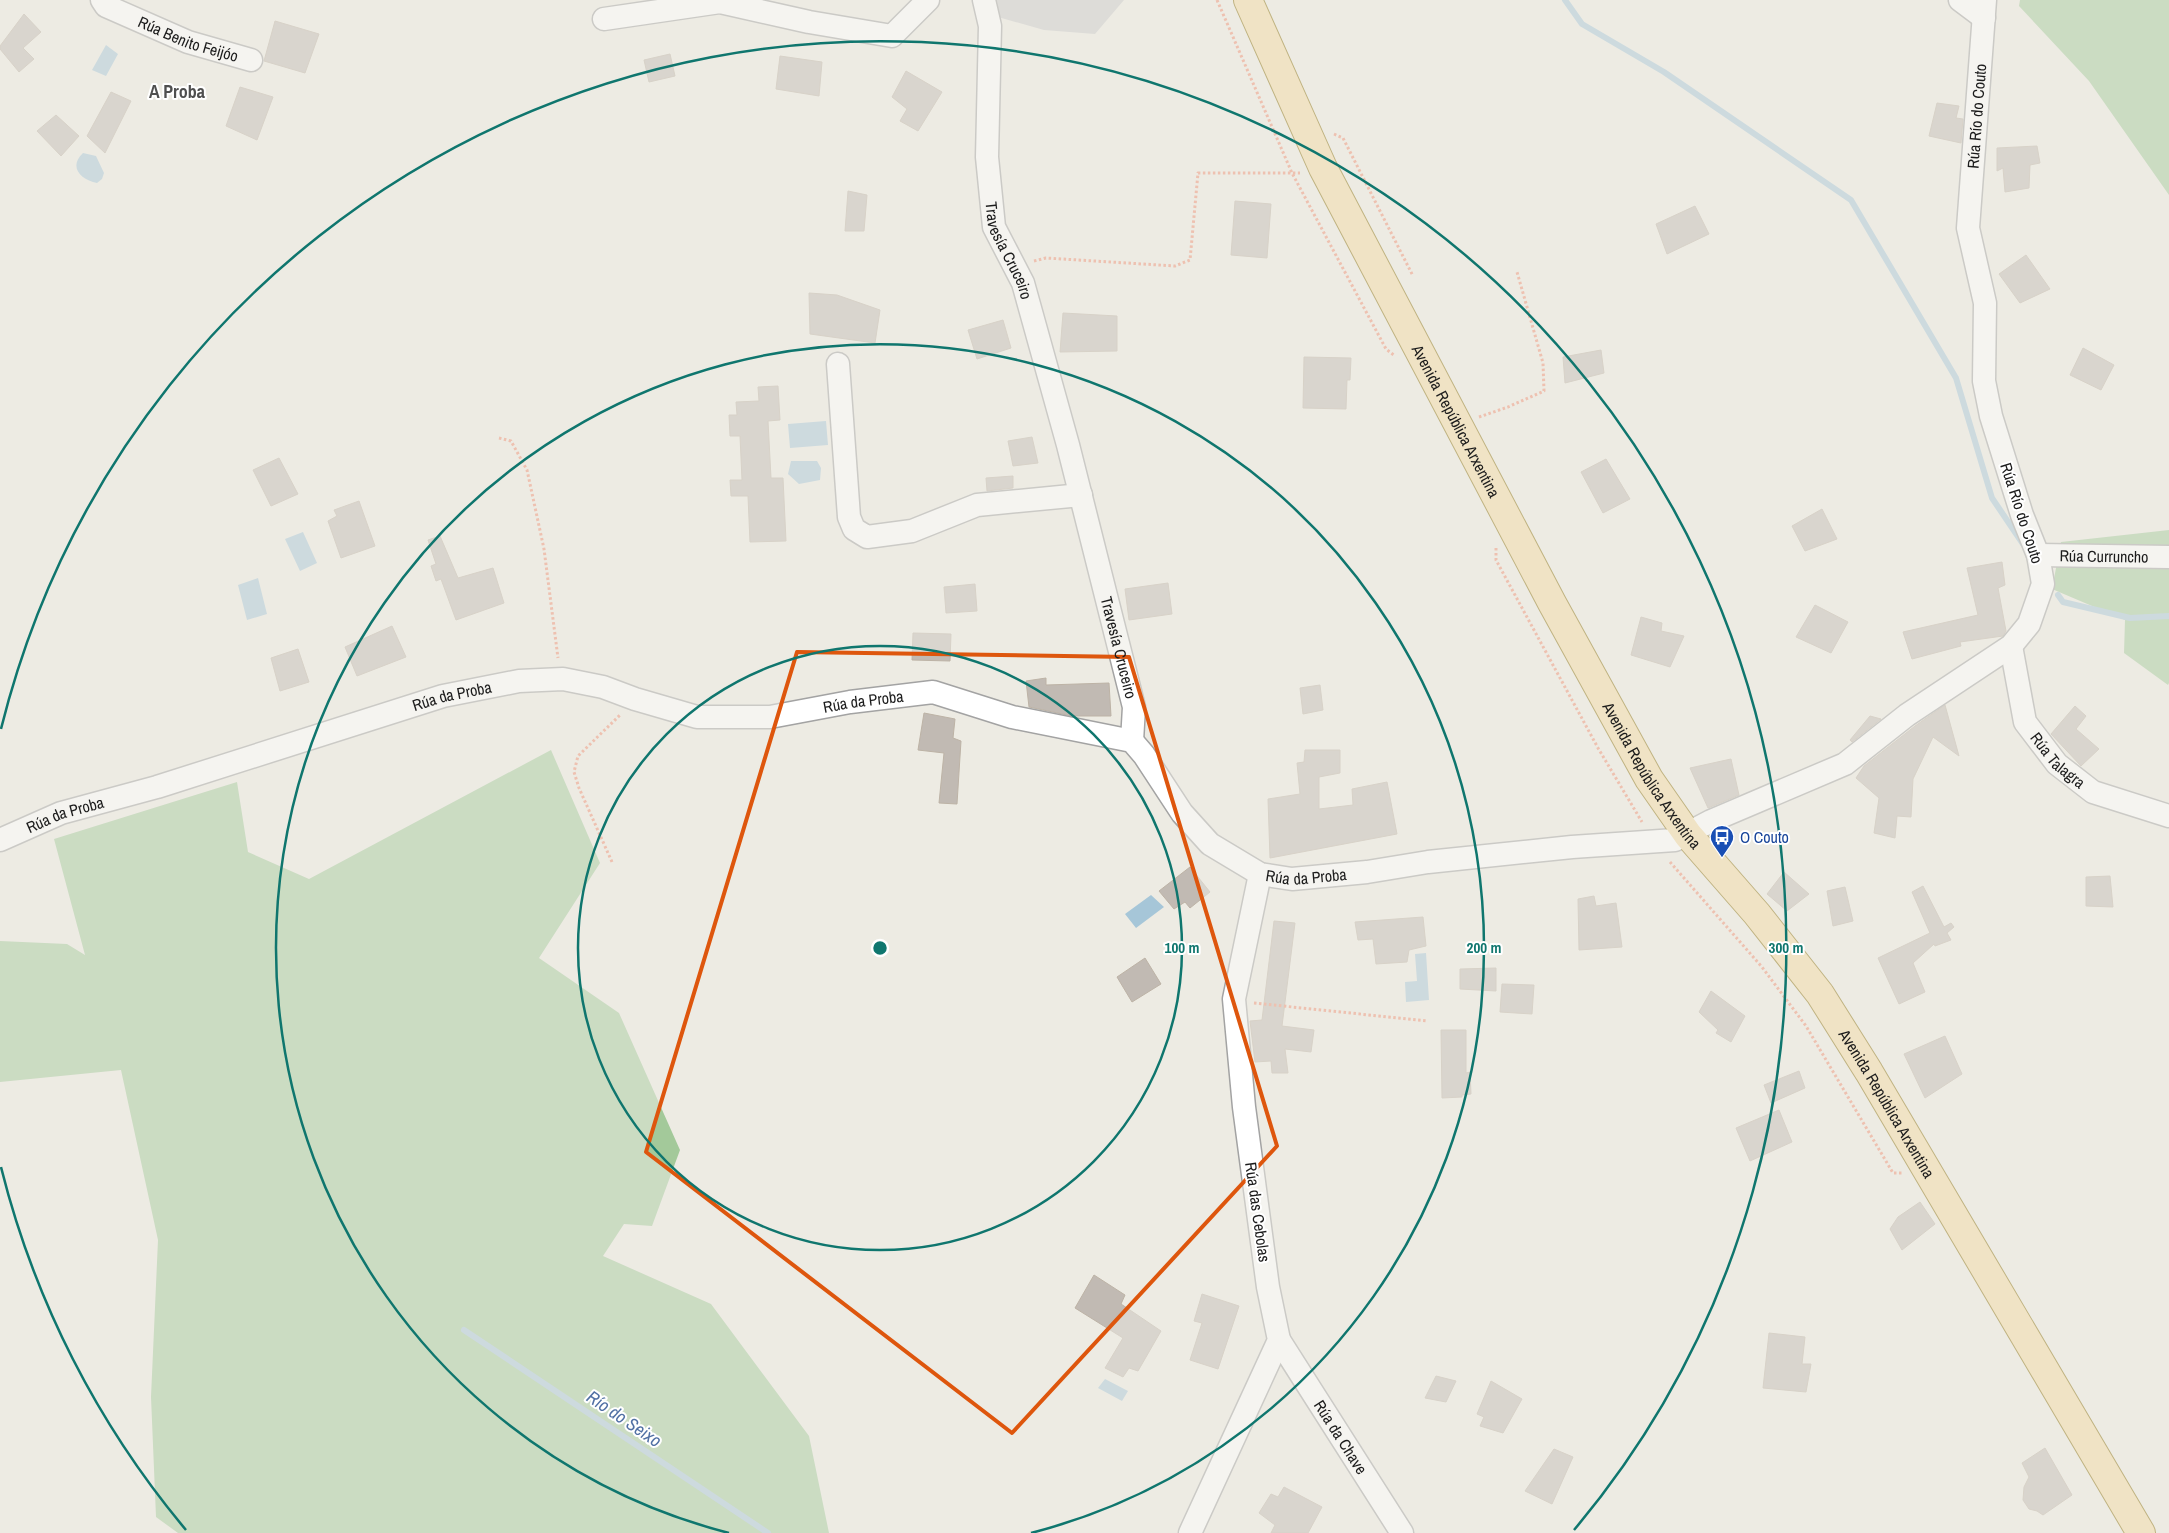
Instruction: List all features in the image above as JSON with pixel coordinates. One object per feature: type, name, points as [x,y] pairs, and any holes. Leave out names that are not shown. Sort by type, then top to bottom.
[{"type":"main road","name":"Avenida República Arxentina","points":[[1248,0],[1323,168],[1552,603],[1645,771],[1688,835],[1757,914],[1820,994],[1869,1072],[2141,1533]]},
{"type":"street","name":"Rúa Benito Feijóo","points":[[102,0],[106,6],[188,42],[251,60]]},
{"type":"street","points":[[604,19],[720,2],[809,22],[892,36],[928,0]]},
{"type":"street","name":"Travesía Cruceiro","points":[[984,0],[990,26],[987,156],[994,227],[1023,283],[1081,495],[1134,707],[1132,741]]},
{"type":"street","points":[[1960,0],[1985,9]]},
{"type":"street","name":"Rúa Río do Couto","points":[[1688,835],[1711,821],[1845,764],[1907,714],[2011,646],[2029,624],[2043,584],[2038,555],[2022,515],[1991,416],[1984,381],[1985,302],[1968,228],[1985,9]]},
{"type":"street","points":[[838,364],[849,517],[854,529],[867,537],[912,531],[977,505],[1081,495]]},
{"type":"street","name":"Rúa Curruncho","points":[[2038,555],[2169,557]]},
{"type":"street","name":"Rúa Talagra","points":[[2011,646],[2025,722],[2057,764],[2092,792],[2169,816]]},
{"type":"street","name":"Rúa da Proba","points":[[0,840],[61,813],[157,788],[443,696],[519,681],[563,679],[603,687],[635,699],[697,716],[770,717],[850,702],[933,692],[1012,717],[1132,741],[1144,755],[1182,813],[1210,844],[1260,874],[1292,879],[1368,872],[1428,862],[1514,853],[1676,840],[1688,835]]},
{"type":"street","name":"Rúa das Cebolas","points":[[1260,874],[1234,999],[1244,1107],[1268,1287],[1279,1340]]},
{"type":"street","points":[[1190,1533],[1279,1340]]},
{"type":"street","name":"Rúa da Chave","points":[[1279,1340],[1402,1533]]},
{"type":"path","points":[[1331,133],[1343,138],[1413,276]]},
{"type":"path","points":[[1014,266],[1046,258],[1175,266],[1190,260],[1198,173],[1309,173],[1323,168]]},
{"type":"path","points":[[1461,427],[1484,415],[1508,408],[1544,391],[1543,363],[1517,272]]},
{"type":"path","points":[[499,438],[511,441],[528,470],[544,550],[556,648],[563,679]]},
{"type":"path","points":[[1496,546],[1496,560],[1598,748],[1653,841],[1762,967],[1806,1026],[1893,1173],[1902,1173]]},
{"type":"path","points":[[612,862],[579,788],[574,772],[578,756],[635,699]]},
{"type":"path","points":[[1234,999],[1262,1004],[1427,1021]]},
{"type":"highlighted area","points":[[797,652],[1129,657],[1277,1146],[1012,1433],[646,1152]]},
{"type":"shaded area","points":[[997,0],[1124,0],[1095,34],[1044,30],[998,17]]},
{"type":"green space","points":[[2020,0],[2169,0],[2169,195],[2089,81],[2019,6]]},
{"type":"green space","points":[[2169,530],[2168,685],[2124,653],[2125,620],[2052,589],[2061,542]]},
{"type":"green space","points":[[551,750],[600,863],[539,958],[619,1013],[680,1150],[652,1226],[624,1224],[603,1256],[711,1304],[809,1436],[829,1533],[178,1533],[156,1517],[151,1397],[158,1240],[121,1070],[0,1082],[0,941],[67,944],[85,955],[54,839],[237,782],[248,852],[309,879]]},
{"type":"water","points":[[106,45],[118,54],[106,76],[92,70]]},
{"type":"water","points":[[83,153],[96,156],[104,173],[102,179],[97,183],[86,179],[78,172],[77,163]]},
{"type":"water","points":[[826,421],[828,445],[790,448],[788,424]]},
{"type":"water","points":[[791,461],[817,461],[821,468],[820,480],[799,484],[788,474]]},
{"type":"water","points":[[303,532],[317,563],[300,571],[285,539]]},
{"type":"water","points":[[258,578],[267,614],[247,620],[238,585]]},
{"type":"water","points":[[1151,895],[1164,907],[1136,928],[1125,914]]},
{"type":"water","points":[[1426,953],[1429,1000],[1406,1002],[1405,982],[1417,981],[1415,954]]},
{"type":"water","points":[[1105,1379],[1128,1391],[1122,1401],[1098,1388]]},
{"type":"building","points":[[24,14],[41,32],[23,48],[34,59],[19,72],[0,49],[0,46]]},
{"type":"building","points":[[275,21],[319,34],[305,73],[264,61]]},
{"type":"building","points":[[670,54],[675,76],[649,82],[644,60]]},
{"type":"building","points":[[780,56],[822,62],[819,96],[776,89]]},
{"type":"building","points":[[906,71],[942,92],[918,131],[900,121],[907,109],[892,97]]},
{"type":"building","points":[[240,87],[273,97],[257,140],[226,126]]},
{"type":"building","points":[[111,92],[131,101],[105,153],[87,136]]},
{"type":"building","points":[[1937,103],[1959,106],[1956,118],[1963,119],[1961,143],[1929,136]]},
{"type":"building","points":[[56,115],[79,136],[61,156],[37,131]]},
{"type":"building","points":[[2037,146],[2040,163],[2030,165],[2029,188],[2005,192],[2003,168],[1997,171],[1997,148]]},
{"type":"building","points":[[848,191],[867,195],[864,231],[845,231]]},
{"type":"building","points":[[1235,201],[1271,204],[1267,258],[1231,255]]},
{"type":"building","points":[[1695,206],[1709,234],[1667,254],[1656,224]]},
{"type":"building","points":[[2026,255],[2050,289],[2020,303],[1999,274]]},
{"type":"building","points":[[809,293],[837,295],[880,310],[875,343],[810,334]]},
{"type":"building","points":[[1063,313],[1117,316],[1117,351],[1060,352]]},
{"type":"building","points":[[1003,320],[1011,348],[977,359],[968,330]]},
{"type":"building","points":[[2083,348],[2114,365],[2101,390],[2070,375]]},
{"type":"building","points":[[1601,350],[1604,373],[1565,383],[1563,357]]},
{"type":"building","points":[[1304,357],[1351,358],[1350,380],[1347,380],[1346,409],[1303,408]]},
{"type":"building","points":[[778,386],[780,420],[768,421],[771,478],[783,478],[786,541],[750,542],[748,496],[731,496],[730,480],[742,480],[740,436],[730,436],[729,415],[737,415],[736,402],[759,401],[758,387]]},
{"type":"building","points":[[1032,437],[1038,463],[1013,466],[1008,441]]},
{"type":"building","points":[[279,458],[298,494],[271,506],[253,470]]},
{"type":"building","points":[[1606,459],[1630,499],[1603,513],[1581,472]]},
{"type":"building","points":[[1013,476],[1013,488],[987,491],[986,478]]},
{"type":"building","points":[[359,501],[375,546],[341,558],[328,521],[337,516],[334,510]]},
{"type":"building","points":[[1822,509],[1837,539],[1805,551],[1792,526]]},
{"type":"building","points":[[440,536],[458,578],[493,568],[504,603],[456,620],[441,579],[436,581],[431,566],[436,564],[428,540]]},
{"type":"building","points":[[2002,562],[2005,585],[1998,588],[2006,631],[2003,636],[1960,642],[1961,646],[1912,659],[1903,632],[1978,615],[1967,568]]},
{"type":"building","points":[[1168,583],[1172,614],[1129,620],[1125,589]]},
{"type":"building","points":[[975,584],[977,611],[946,613],[944,587]]},
{"type":"building","points":[[1815,605],[1848,622],[1831,653],[1796,637]]},
{"type":"building","points":[[1641,617],[1662,623],[1661,631],[1684,636],[1670,667],[1631,655]]},
{"type":"building","points":[[392,626],[406,657],[357,676],[345,647]]},
{"type":"building","points":[[913,633],[951,634],[950,661],[912,660]]},
{"type":"building","points":[[298,649],[309,682],[280,691],[271,658]]},
{"type":"building","points":[[1046,678],[1046,685],[1109,683],[1111,716],[1072,716],[1029,707],[1026,681]]},
{"type":"building","points":[[1320,685],[1323,710],[1303,714],[1300,688]]},
{"type":"building","points":[[1945,705],[1959,756],[1933,737],[1913,779],[1911,817],[1897,816],[1895,838],[1874,833],[1879,798],[1856,778],[1864,766]]},
{"type":"building","points":[[2075,706],[2086,716],[2076,729],[2099,749],[2081,766],[2051,734]]},
{"type":"building","points":[[924,713],[955,719],[953,738],[961,741],[957,804],[939,803],[944,753],[918,750]]},
{"type":"building","points":[[1870,716],[1881,719],[1852,742],[1850,740]]},
{"type":"building","points":[[1305,750],[1340,750],[1340,773],[1319,777],[1319,809],[1353,805],[1352,789],[1387,782],[1397,834],[1270,858],[1268,799],[1300,794],[1297,763],[1304,762]]},
{"type":"building","points":[[1731,759],[1739,795],[1708,808],[1690,768]]},
{"type":"building","points":[[1190,867],[1210,892],[1190,908],[1185,902],[1174,909],[1159,891]]},
{"type":"building","points":[[1784,872],[1809,894],[1787,911],[1767,894]]},
{"type":"building","points":[[2110,876],[2113,907],[2086,906],[2086,877]]},
{"type":"building","points":[[1923,886],[1944,927],[1951,923],[1954,927],[1947,933],[1951,940],[1935,946],[1934,944],[1913,963],[1925,992],[1899,1004],[1878,958],[1930,933],[1912,892]]},
{"type":"building","points":[[1845,887],[1853,921],[1833,926],[1827,891]]},
{"type":"building","points":[[1594,896],[1596,906],[1616,903],[1622,947],[1579,950],[1578,899]]},
{"type":"building","points":[[1423,917],[1426,946],[1409,950],[1407,962],[1376,964],[1373,939],[1358,940],[1355,922]]},
{"type":"building","points":[[1274,921],[1295,923],[1282,1026],[1314,1030],[1311,1052],[1285,1049],[1288,1073],[1272,1073],[1271,1061],[1255,1062],[1250,1021],[1262,1020]]},
{"type":"building","points":[[1145,958],[1161,984],[1132,1002],[1117,977]]},
{"type":"building","points":[[1496,968],[1496,991],[1460,989],[1460,969]]},
{"type":"building","points":[[1502,984],[1534,985],[1532,1014],[1500,1012]]},
{"type":"building","points":[[1711,991],[1745,1016],[1731,1042],[1716,1033],[1718,1030],[1699,1012]]},
{"type":"building","points":[[1441,1030],[1466,1030],[1466,1073],[1470,1072],[1471,1094],[1462,1095],[1462,1097],[1442,1098]]},
{"type":"building","points":[[1945,1036],[1962,1074],[1925,1098],[1904,1054]]},
{"type":"building","points":[[1799,1071],[1805,1088],[1771,1103],[1764,1085]]},
{"type":"building","points":[[1779,1110],[1792,1142],[1750,1161],[1736,1128]]},
{"type":"building","points":[[1920,1202],[1935,1224],[1902,1250],[1890,1229],[1898,1217]]},
{"type":"building","points":[[1094,1275],[1125,1295],[1121,1304],[1161,1331],[1138,1371],[1129,1368],[1123,1377],[1105,1368],[1123,1338],[1075,1308]]},
{"type":"building","points":[[1202,1294],[1239,1306],[1218,1369],[1190,1360],[1202,1323],[1194,1321]]},
{"type":"building","points":[[1769,1333],[1805,1337],[1802,1364],[1811,1364],[1806,1392],[1763,1388]]},
{"type":"building","points":[[1436,1376],[1456,1381],[1446,1402],[1425,1398]]},
{"type":"building","points":[[1491,1381],[1522,1399],[1503,1433],[1480,1426],[1484,1417],[1477,1414]]},
{"type":"building","points":[[2045,1448],[2072,1495],[2043,1515],[2029,1509],[2023,1500],[2024,1487],[2029,1477],[2022,1463]]},
{"type":"building","points":[[1554,1449],[1573,1457],[1552,1504],[1525,1491]]},
{"type":"building","points":[[1284,1487],[1322,1507],[1308,1533],[1271,1533],[1275,1525],[1259,1513],[1271,1494],[1278,1497]]},
{"type":"waterway","points":[[1565,0],[1582,24],[1664,72],[1851,200],[1956,378],[1992,498],[2023,544]]},
{"type":"waterway","points":[[2058,595],[2063,602],[2130,618],[2169,616]]},
{"type":"waterway","name":"Río do Seixo","points":[[464,1330],[768,1533]]},
{"type":"place","name":"O Couto","points":[[1722,858]]},
{"type":"district","name":"A Proba","points":[[177,92]]}]
